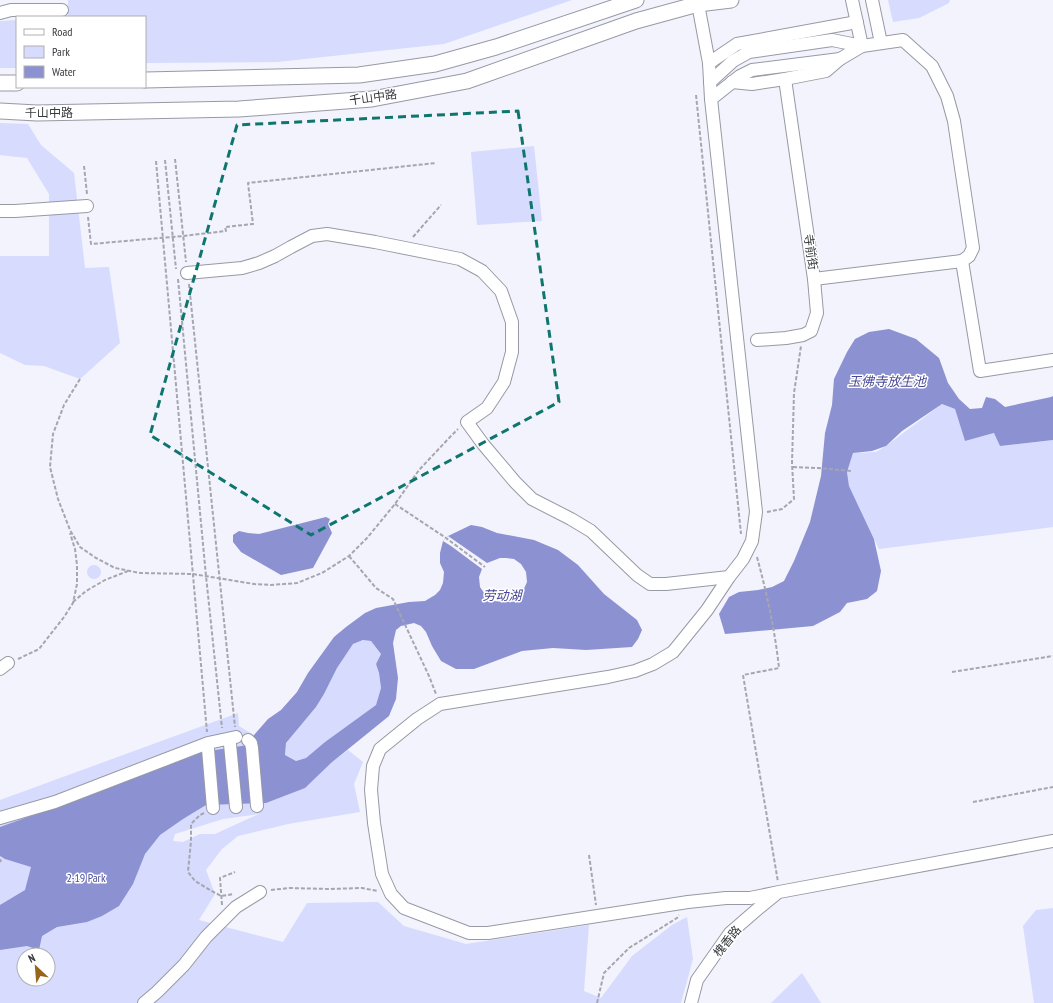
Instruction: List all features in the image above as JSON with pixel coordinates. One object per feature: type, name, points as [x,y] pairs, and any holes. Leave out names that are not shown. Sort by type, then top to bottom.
[{"type":"main road","name":"千山中路","points":[[146,80],[359,75],[435,64],[496,47],[636,0]]},
{"type":"main road","name":"千山中路","points":[[0,111],[37,113],[239,110],[372,99],[466,81],[636,21],[698,4],[731,0]]},
{"type":"main road","points":[[0,83],[16,83]]},
{"type":"street","points":[[852,0],[862,46]]},
{"type":"street","points":[[872,0],[880,43]]},
{"type":"street","points":[[698,4],[709,63],[711,99],[756,512],[746,538],[743,559],[707,610],[673,652],[653,664],[635,671],[608,677],[440,704],[417,719],[380,749],[373,766],[371,790],[374,823],[382,874],[391,894],[404,908],[469,933],[488,933],[688,902],[726,898],[750,898],[1053,841]]},
{"type":"street","points":[[0,13],[11,10],[62,10]]},
{"type":"street","points":[[709,63],[737,44],[857,22]]},
{"type":"street","points":[[710,82],[733,61],[749,52],[832,40],[862,46],[903,40],[932,66],[947,96],[954,121],[973,248],[969,256],[962,261],[980,372],[1053,360]]},
{"type":"street","points":[[732,82],[752,84],[826,71],[840,59],[862,46]]},
{"type":"street","points":[[780,48],[783,66]]},
{"type":"street","points":[[711,99],[740,76],[752,70],[840,59]]},
{"type":"street","name":"寺前街","points":[[785,79],[814,279],[962,261]]},
{"type":"street","points":[[0,211],[88,206]]},
{"type":"street","points":[[180,274],[242,268],[275,256],[312,236],[327,234],[404,247],[460,259],[482,271],[501,291],[512,322],[512,352],[504,382],[487,408],[467,422],[483,444],[515,482],[532,499],[592,531],[637,575],[650,584],[666,584],[729,577]]},
{"type":"street","points":[[757,340],[786,338],[803,335],[810,331],[817,313],[814,279]]},
{"type":"street","points":[[0,818],[55,802],[208,746],[230,740],[236,807]]},
{"type":"street","points":[[248,740],[251,743],[252,748],[257,806]]},
{"type":"street","points":[[208,746],[213,808]]},
{"type":"street","points":[[144,1003],[184,965],[206,937],[236,907],[260,892]]},
{"type":"street","name":"槐香路","points":[[691,1003],[697,980],[730,933],[779,892]]},
{"type":"path","points":[[696,95],[746,538],[763,580],[779,668],[743,675],[779,892]]},
{"type":"path","points":[[165,160],[172,237],[180,274],[220,579],[230,740]]},
{"type":"path","points":[[176,160],[185,252]]},
{"type":"path","points":[[156,161],[208,746]]},
{"type":"path","points":[[84,166],[91,244],[226,231],[225,227],[253,224],[248,183],[436,164]]},
{"type":"path","points":[[404,247],[441,205]]},
{"type":"path","points":[[180,274],[206,576],[230,740]]},
{"type":"path","points":[[756,512],[769,512],[782,509],[794,499],[794,393],[803,335]]},
{"type":"path","points":[[73,603],[77,584],[75,549],[70,530],[58,499],[50,467],[53,434],[64,405],[80,379]]},
{"type":"path","points":[[70,530],[80,547],[96,558],[116,568],[140,573],[193,574],[254,584],[271,585],[297,583],[322,573],[349,556],[367,538],[395,504],[419,470],[450,437],[467,422]]},
{"type":"path","points":[[793,467],[851,470]]},
{"type":"path","points":[[395,504],[446,538],[485,567]]},
{"type":"path","points":[[349,556],[376,588],[393,599],[430,676],[440,704]]},
{"type":"path","points":[[4,666],[39,649],[73,603],[86,591],[105,580],[129,571]]},
{"type":"path","points":[[952,672],[1053,656]]},
{"type":"path","points":[[974,802],[1053,787]]},
{"type":"path","points":[[213,808],[200,815],[191,824],[188,872],[195,881],[221,896],[237,894]]},
{"type":"path","points":[[588,855],[598,916]]},
{"type":"path","points":[[224,920],[220,878],[235,872]]},
{"type":"path","points":[[260,892],[289,888],[362,888],[391,894]]},
{"type":"path","points":[[597,1003],[604,973],[629,948],[677,918],[688,902]]},
{"type":"highlighted area","points":[[518,111],[559,402],[311,535],[150,435],[237,125]]},
{"type":"green space","points":[[68,0],[572,0],[444,44],[277,62],[146,63],[146,16],[68,16]]},
{"type":"green space","points":[[888,0],[950,0],[949,3],[919,18],[893,22]]},
{"type":"green space","points":[[16,20],[16,68],[0,68],[0,21]]},
{"type":"green space","points":[[0,123],[28,124],[41,145],[74,173],[85,268],[109,267],[120,343],[80,379],[44,366],[25,365],[0,353],[0,256],[49,256],[49,194],[27,158],[0,155]]},
{"type":"green space","points":[[534,146],[542,221],[477,225],[471,152]]},
{"type":"green space","points":[[942,404],[955,409],[965,441],[995,433],[1000,446],[1053,440],[1053,527],[879,549],[849,486],[847,472],[853,453],[876,452]]},
{"type":"green space","points":[[91,565],[97,565],[101,569],[101,575],[97,579],[91,579],[87,575],[87,569]]},
{"type":"green space","points":[[364,640],[371,641],[381,654],[376,664],[381,688],[376,705],[325,742],[306,758],[296,761],[285,755],[286,743],[316,707],[337,668],[353,644]]},
{"type":"green space","name":"2·19 Park","points":[[238,713],[239,726],[254,735],[284,796],[348,750],[363,762],[354,784],[360,812],[288,824],[238,836],[222,849],[206,870],[215,894],[199,920],[283,942],[307,903],[378,902],[404,926],[466,944],[589,925],[584,991],[601,998],[632,956],[672,925],[687,917],[693,959],[681,1003],[0,1003],[0,800]],"holes":[[[259,814],[215,834],[200,834],[183,842],[173,841],[175,834],[223,819]]]},
{"type":"green space","points":[[1053,908],[1053,1003],[1034,1003],[1023,926],[1036,910]]},
{"type":"green space","points":[[802,973],[821,1003],[771,1003]]},
{"type":"water","name":"玉佛寺放生池","points":[[889,329],[916,339],[939,358],[948,383],[959,399],[970,409],[982,408],[986,397],[995,399],[1005,407],[1053,396],[1053,440],[1000,446],[994,433],[965,441],[955,409],[942,404],[902,431],[886,446],[872,451],[853,453],[847,472],[849,486],[874,539],[881,571],[877,591],[867,599],[847,603],[840,612],[813,626],[725,634],[719,614],[729,597],[739,592],[772,587],[784,581],[810,522],[821,476],[825,433],[832,405],[834,379],[855,339],[869,332]]},
{"type":"water","points":[[326,517],[330,519],[328,524],[332,533],[313,568],[281,575],[241,552],[233,542],[233,535],[239,531],[259,534]]},
{"type":"water","name":"劳动湖","points":[[471,525],[482,527],[497,533],[534,540],[558,550],[578,565],[604,594],[637,620],[642,630],[638,639],[632,647],[586,650],[553,648],[522,651],[474,669],[456,669],[441,661],[426,632],[421,626],[414,623],[401,626],[396,630],[393,643],[398,678],[396,699],[389,716],[331,763],[305,788],[266,803],[206,805],[160,835],[145,854],[133,884],[119,906],[102,916],[87,922],[57,927],[42,936],[40,947],[27,946],[0,950],[0,905],[25,890],[31,867],[0,856],[0,827],[196,753],[248,745],[254,735],[268,719],[281,710],[297,692],[308,673],[334,637],[346,627],[365,613],[376,608],[409,602],[425,601],[440,590],[443,583],[444,572],[440,563],[440,553],[443,541],[448,536]],"holes":[[[363,640],[371,641],[381,654],[376,664],[381,688],[376,705],[325,742],[306,758],[296,761],[285,755],[286,743],[316,707],[337,668],[353,644]]]},
{"type":"pier","points":[[448,536],[487,563],[500,558],[506,558],[514,559],[521,564],[526,572],[527,582],[523,591],[514,599],[503,602],[494,601],[486,596],[480,587],[479,577],[482,569],[443,541]]}]
